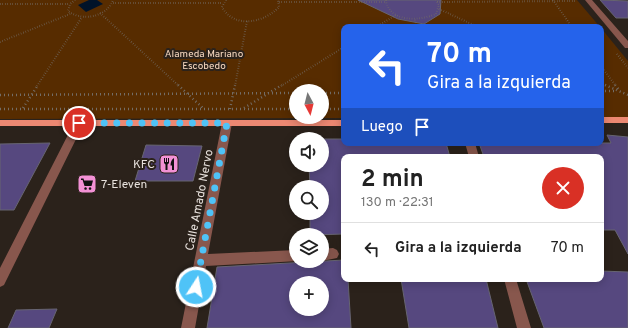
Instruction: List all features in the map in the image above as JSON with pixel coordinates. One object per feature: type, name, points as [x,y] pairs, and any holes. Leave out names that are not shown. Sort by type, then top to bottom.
[{"type":"main road","points":[[604,120],[628,120]]},
{"type":"main road","points":[[0,123],[341,123]]},
{"type":"street","points":[[589,0],[628,46]]},
{"type":"street","points":[[616,32],[628,32]]},
{"type":"street","points":[[0,281],[79,123]]},
{"type":"street","name":"Calle Amado Nervo","points":[[188,328],[227,123]]},
{"type":"street","points":[[201,260],[289,256]]},
{"type":"street","points":[[511,282],[524,328]]},
{"type":"path","points":[[70,14],[68,7],[75,0]]},
{"type":"path","points":[[226,0],[224,3],[223,12],[232,18],[247,21],[264,19],[271,16],[276,12],[279,1],[386,1],[386,7],[396,15],[416,20],[431,17],[439,9]]},
{"type":"path","points":[[553,0],[570,24]]},
{"type":"path","points":[[472,24],[439,9],[436,1],[589,0]]},
{"type":"path","points":[[0,42],[70,14],[82,17],[100,13],[113,4],[224,3]]},
{"type":"path","points":[[0,4],[70,4]]},
{"type":"path","points":[[100,13],[204,109]]},
{"type":"path","points":[[381,24],[396,15]]},
{"type":"path","points":[[22,109],[82,17]]},
{"type":"path","points":[[416,20],[417,24]]},
{"type":"path","points":[[227,123],[247,21]]},
{"type":"path","points":[[243,109],[341,49]]},
{"type":"path","points":[[604,70],[620,91]]},
{"type":"path","points":[[604,84],[628,95]]},
{"type":"path","points":[[604,91],[620,91]]},
{"type":"path","points":[[0,95],[289,93]]},
{"type":"path","points":[[329,93],[341,93]]},
{"type":"path","points":[[0,109],[289,109]]},
{"type":"path","points":[[329,109],[341,109]]},
{"type":"green space","name":"Alameda Mariano Escobedo","points":[[0,0],[577,0],[597,24],[341,24],[341,118],[329,118],[329,84],[289,84],[289,118],[0,119]]},
{"type":"green space","points":[[604,32],[628,61],[628,117],[604,117]]},
{"type":"water","points":[[89,0],[97,0],[103,4],[86,12],[78,5]]},
{"type":"building","points":[[358,0],[441,0],[440,14],[424,24],[398,19]]},
{"type":"building","points":[[600,0],[628,1],[628,18],[616,18]]},
{"type":"building","points":[[607,135],[628,137],[628,254],[615,230],[604,230],[604,154],[483,154],[480,146],[604,146],[604,143],[611,143]]},
{"type":"building","points":[[329,139],[341,139],[341,146],[447,146],[449,154],[341,154],[341,234],[329,234],[329,228],[310,228],[310,220],[329,220],[329,180],[310,180],[309,172],[329,172]]},
{"type":"building","points":[[50,143],[14,210],[0,210],[0,144]]},
{"type":"building","name":"KFC","points":[[146,145],[202,146],[193,181],[135,181]]},
{"type":"building","points":[[341,260],[341,282],[348,282],[351,328],[207,328],[217,267],[289,263],[289,268],[329,268],[329,261]]},
{"type":"building","points":[[604,271],[628,272],[628,328],[544,328],[527,282],[604,282]]},
{"type":"building","points":[[401,282],[487,282],[498,328],[409,328]]},
{"type":"building","points":[[57,309],[49,328],[8,328],[16,310]]},
{"type":"place","name":"KFC","points":[[169,164]]},
{"type":"place","name":"7-Eleven","points":[[87,184]]},
{"type":"route","points":[[79,123],[227,123],[196,287]]}]
